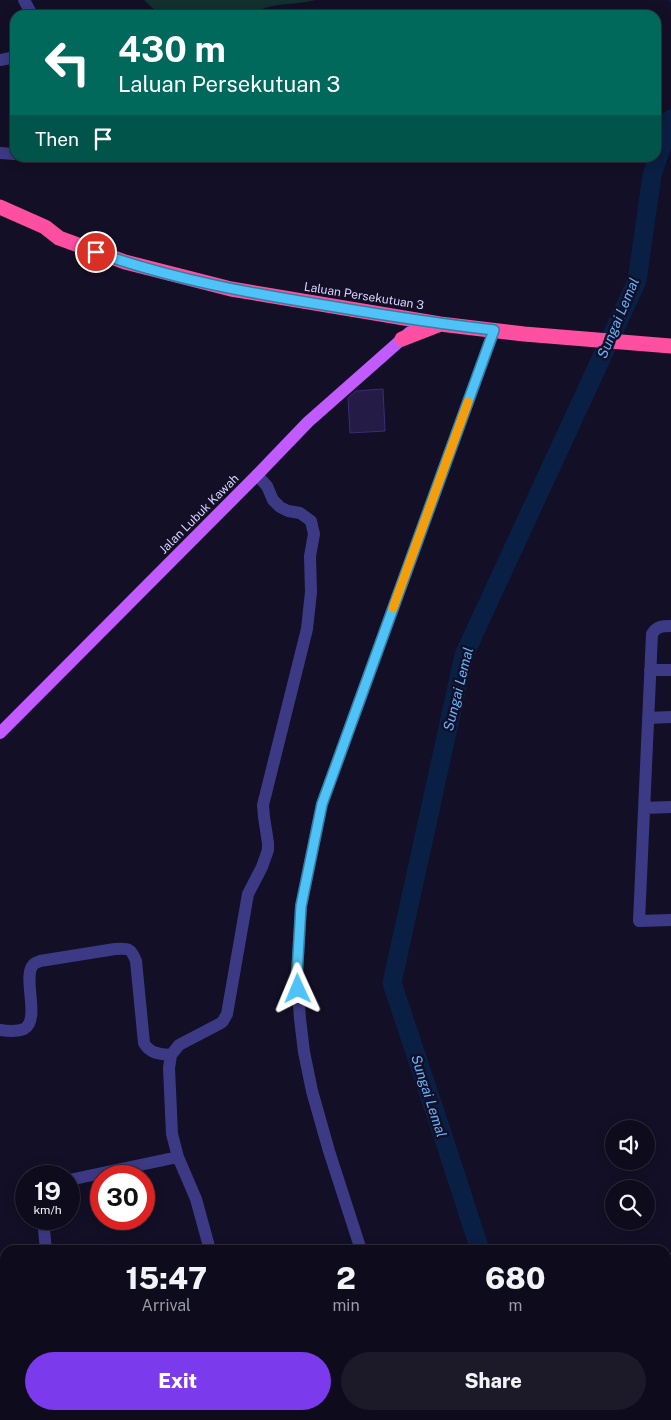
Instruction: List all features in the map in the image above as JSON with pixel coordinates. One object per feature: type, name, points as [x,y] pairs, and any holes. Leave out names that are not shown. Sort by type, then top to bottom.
[{"type":"highway","name":"Laluan Persekutuan 3","points":[[0,207],[45,228],[59,238],[125,262],[231,289],[440,324],[524,334],[671,346]]},
{"type":"highway","name":"Laluan Persekutuan 3","points":[[0,216],[44,237],[59,238]]},
{"type":"highway","points":[[396,317],[403,330],[402,339]]},
{"type":"highway","points":[[402,339],[440,324]]},
{"type":"main road","name":"Jalan Lubuk Kawah","points":[[0,733],[257,476],[308,422],[423,321]]},
{"type":"street","points":[[359,1245],[329,1151],[312,1091],[304,1052],[297,974],[301,906],[322,804],[494,330]]},
{"type":"street","points":[[209,1245],[196,1199],[172,1139],[169,1068],[172,1055],[179,1046],[220,1023],[227,1014],[248,894],[262,867],[268,850],[263,810],[307,629],[311,592],[310,556],[314,534],[311,521],[300,513],[288,511],[280,507],[273,500],[267,486],[257,476]]},
{"type":"street","points":[[671,626],[660,626],[652,634],[640,921],[671,920]]},
{"type":"street","points":[[650,670],[671,670]]},
{"type":"street","points":[[648,718],[671,717]]},
{"type":"street","points":[[644,808],[671,807]]},
{"type":"street","points":[[0,1030],[20,1030],[28,1026],[31,1009],[30,974],[32,965],[35,963],[77,955],[127,949],[131,951],[136,961],[144,1043],[152,1052],[172,1055]]},
{"type":"street","points":[[80,1178],[178,1157]]},
{"type":"street","points":[[44,1230],[46,1245]]},
{"type":"green space","points":[[144,0],[315,0],[267,7],[260,10],[155,10]]},
{"type":"building","points":[[383,389],[385,431],[350,433],[348,398],[356,391]]},
{"type":"waterway","name":"Sungai Lemal","points":[[661,148],[671,119]]},
{"type":"waterway","name":"Sungai Lemal","points":[[478,1245],[392,983],[464,655],[637,281],[652,175],[656,162]]},
{"type":"slow traffic","points":[[393,608],[468,402]]},
{"type":"route","points":[[96,252],[125,262],[231,289],[440,324],[494,330],[322,804],[301,906],[297,974],[298,989]]}]
